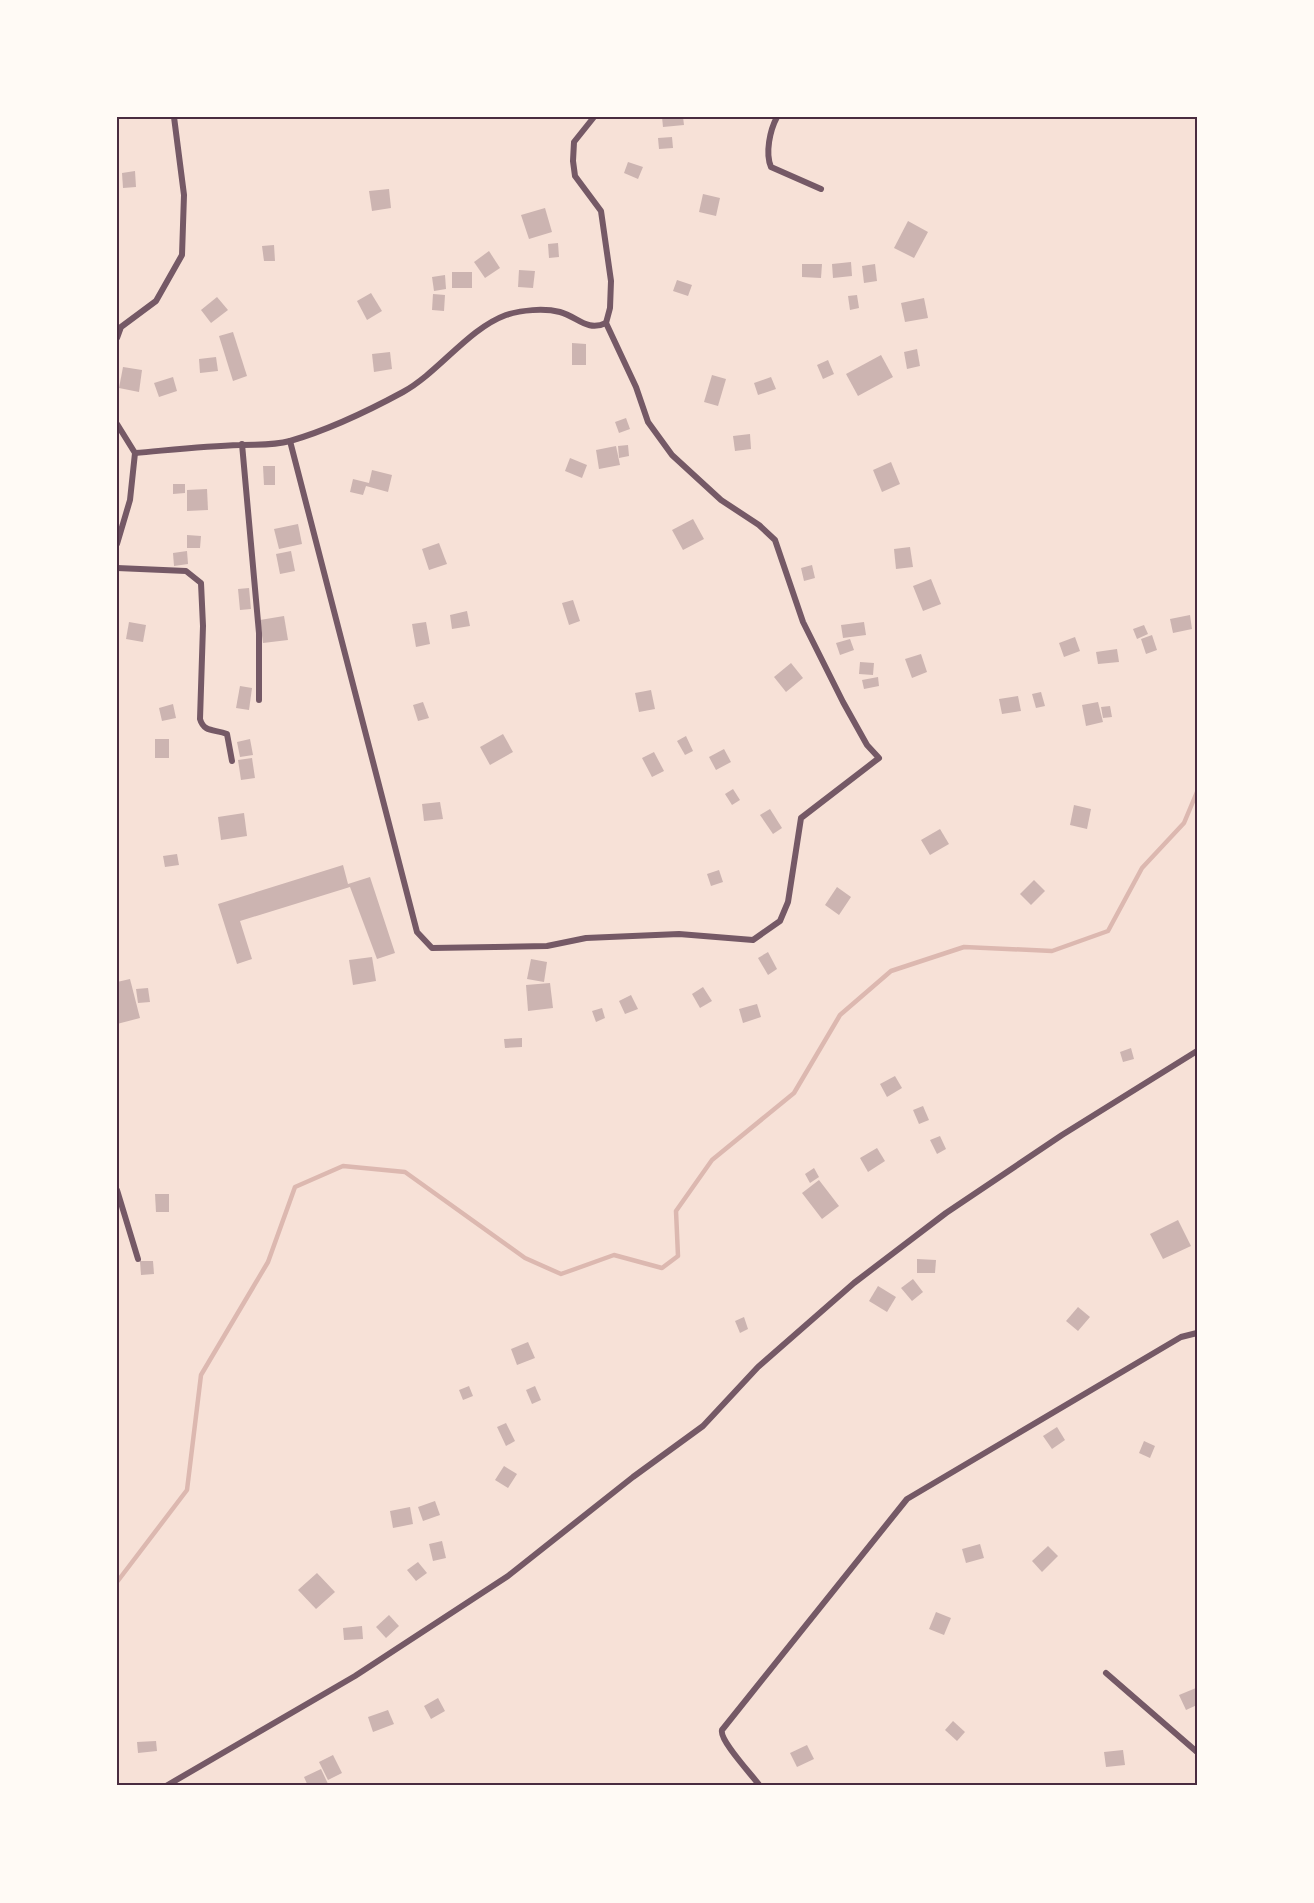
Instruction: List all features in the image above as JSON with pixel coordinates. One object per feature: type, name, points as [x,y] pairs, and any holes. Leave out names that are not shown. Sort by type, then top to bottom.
[{"type":"street","points":[[117,338],[121,327],[156,301],[182,255],[184,195],[174,117]]},
{"type":"street","points":[[290,441],[417,932],[432,948],[547,946],[586,938],[679,934],[753,939],[780,921],[788,902],[801,818],[879,758],[867,745],[803,622],[775,540],[721,500],[672,455],[648,422],[636,387],[606,323],[610,308],[611,281],[601,211],[575,176],[574,142],[594,117]]},
{"type":"street","points":[[777,117],[768,152],[771,167],[821,189]]},
{"type":"street","points":[[135,453],[242,444],[262,446],[290,441],[333,425],[404,391],[478,332],[505,315],[532,310],[560,312],[596,328],[606,323]]},
{"type":"street","points":[[117,424],[135,453],[130,500],[117,544]]},
{"type":"street","points":[[242,444],[259,633],[260,700]]},
{"type":"street","points":[[117,568],[186,571],[201,583],[203,626],[200,719],[202,726],[209,731],[227,734],[232,761]]},
{"type":"street","points":[[166,1786],[355,1676],[508,1576],[633,1477],[703,1426],[758,1367],[855,1283],[946,1213],[1062,1135],[1197,1051]]},
{"type":"street","points":[[117,1190],[138,1258]]},
{"type":"street","points":[[759,1786],[723,1740],[722,1730],[907,1499],[1181,1337],[1197,1333]]},
{"type":"street","points":[[1106,1673],[1197,1752]]},
{"type":"building","points":[[662,117],[683,117],[684,125],[663,127]]},
{"type":"building","points":[[672,137],[673,148],[659,149],[658,138]]},
{"type":"building","points":[[628,162],[643,167],[638,179],[624,173]]},
{"type":"building","points":[[135,171],[136,187],[123,188],[122,173]]},
{"type":"building","points":[[389,189],[391,208],[372,211],[369,191]]},
{"type":"building","points":[[703,194],[720,198],[716,216],[699,212]]},
{"type":"building","points":[[545,208],[552,232],[529,239],[521,215]]},
{"type":"building","points":[[908,221],[928,232],[914,258],[894,248]]},
{"type":"building","points":[[558,243],[559,257],[549,258],[548,244]]},
{"type":"building","points":[[274,245],[275,261],[264,261],[262,246]]},
{"type":"building","points":[[489,251],[500,268],[485,278],[474,262]]},
{"type":"building","points":[[851,262],[852,276],[833,278],[832,264]]},
{"type":"building","points":[[802,264],[822,264],[821,278],[802,277]]},
{"type":"building","points":[[875,264],[877,281],[864,283],[862,266]]},
{"type":"building","points":[[519,270],[535,271],[533,288],[518,287]]},
{"type":"building","points":[[452,272],[472,272],[472,288],[452,288]]},
{"type":"building","points":[[445,275],[446,289],[434,291],[432,277]]},
{"type":"building","points":[[677,280],[692,285],[688,296],[673,291]]},
{"type":"building","points":[[371,293],[382,311],[367,320],[357,301]]},
{"type":"building","points":[[433,294],[445,295],[444,311],[432,310]]},
{"type":"building","points":[[857,295],[859,308],[850,310],[848,296]]},
{"type":"building","points":[[217,297],[228,310],[211,323],[201,310]]},
{"type":"building","points":[[924,298],[928,318],[905,322],[901,303]]},
{"type":"building","points":[[233,332],[247,376],[233,381],[219,336]]},
{"type":"building","points":[[572,343],[586,344],[586,365],[572,365]]},
{"type":"building","points":[[917,349],[920,366],[907,369],[904,352]]},
{"type":"building","points":[[390,352],[392,369],[374,372],[372,354]]},
{"type":"building","points":[[881,355],[893,377],[858,396],[846,374]]},
{"type":"building","points":[[216,357],[218,371],[200,373],[199,359]]},
{"type":"building","points":[[828,360],[834,374],[823,379],[817,365]]},
{"type":"building","points":[[123,367],[142,370],[139,392],[119,388]]},
{"type":"building","points":[[712,375],[726,379],[718,406],[704,402]]},
{"type":"building","points":[[173,377],[177,391],[159,397],[154,383]]},
{"type":"building","points":[[771,377],[776,389],[758,395],[754,383]]},
{"type":"building","points":[[626,418],[630,429],[619,433],[615,422]]},
{"type":"building","points":[[750,434],[751,449],[735,451],[733,436]]},
{"type":"building","points":[[628,445],[629,456],[619,458],[618,446]]},
{"type":"building","points":[[616,446],[620,465],[599,469],[596,450]]},
{"type":"building","points":[[570,458],[587,465],[582,478],[565,471]]},
{"type":"building","points":[[891,462],[900,484],[882,492],[873,470]]},
{"type":"building","points":[[263,466],[275,466],[275,485],[264,485]]},
{"type":"building","points":[[372,470],[392,475],[388,492],[366,486],[363,495],[350,492],[353,479],[369,483]]},
{"type":"building","points":[[173,484],[185,484],[185,493],[173,494]]},
{"type":"building","points":[[207,489],[208,510],[187,511],[187,490]]},
{"type":"building","points":[[693,519],[704,539],[683,550],[672,530]]},
{"type":"building","points":[[298,524],[302,544],[279,549],[274,529]]},
{"type":"building","points":[[187,535],[201,536],[200,548],[187,548]]},
{"type":"building","points":[[439,543],[447,564],[429,570],[422,549]]},
{"type":"building","points":[[910,547],[913,567],[896,569],[894,549]]},
{"type":"building","points":[[187,551],[188,564],[174,566],[173,553]]},
{"type":"building","points":[[291,551],[295,571],[280,574],[276,554]]},
{"type":"building","points":[[812,565],[815,578],[804,581],[801,568]]},
{"type":"building","points":[[931,579],[941,604],[923,611],[913,586]]},
{"type":"building","points":[[249,588],[251,609],[240,610],[238,589]]},
{"type":"building","points":[[573,600],[580,621],[569,625],[562,603]]},
{"type":"building","points":[[467,611],[470,626],[452,629],[450,615]]},
{"type":"building","points":[[1190,615],[1192,629],[1173,633],[1170,619]]},
{"type":"building","points":[[284,616],[288,640],[263,643],[260,620]]},
{"type":"building","points":[[129,622],[146,625],[143,642],[126,639]]},
{"type":"building","points":[[426,622],[430,644],[416,647],[412,624]]},
{"type":"building","points":[[864,622],[866,635],[843,638],[841,625]]},
{"type":"building","points":[[1144,625],[1148,634],[1137,639],[1133,629]]},
{"type":"building","points":[[1152,635],[1157,650],[1146,654],[1141,639]]},
{"type":"building","points":[[1075,637],[1080,651],[1064,657],[1059,643]]},
{"type":"building","points":[[850,639],[854,650],[840,655],[836,643]]},
{"type":"building","points":[[1117,649],[1119,662],[1098,664],[1096,652]]},
{"type":"building","points":[[921,654],[927,672],[912,678],[905,659]]},
{"type":"building","points":[[860,662],[874,663],[873,675],[859,674]]},
{"type":"building","points":[[791,663],[803,678],[786,692],[774,677]]},
{"type":"building","points":[[878,677],[879,686],[864,689],[862,680]]},
{"type":"building","points":[[240,686],[252,688],[249,710],[236,708]]},
{"type":"building","points":[[651,690],[655,709],[639,712],[635,693]]},
{"type":"building","points":[[1041,692],[1045,706],[1036,708],[1032,694]]},
{"type":"building","points":[[1018,696],[1021,711],[1002,714],[999,699]]},
{"type":"building","points":[[423,702],[429,718],[418,721],[413,705]]},
{"type":"building","points":[[1098,702],[1103,722],[1086,726],[1082,705]]},
{"type":"building","points":[[173,704],[176,718],[162,721],[159,708]]},
{"type":"building","points":[[1110,706],[1112,717],[1103,718],[1101,707]]},
{"type":"building","points":[[503,734],[513,752],[490,765],[480,747]]},
{"type":"building","points":[[686,736],[693,751],[685,755],[677,741]]},
{"type":"building","points":[[155,739],[169,739],[169,758],[155,758]]},
{"type":"building","points":[[250,739],[253,755],[240,757],[237,742]]},
{"type":"building","points":[[724,749],[731,762],[716,770],[709,757]]},
{"type":"building","points":[[654,752],[664,771],[652,777],[642,758]]},
{"type":"building","points":[[252,758],[255,778],[241,780],[238,760]]},
{"type":"building","points":[[733,789],[740,800],[732,805],[725,794]]},
{"type":"building","points":[[440,802],[443,819],[424,821],[422,804]]},
{"type":"building","points":[[1074,805],[1091,809],[1087,829],[1070,825]]},
{"type":"building","points":[[770,809],[782,828],[773,834],[760,815]]},
{"type":"building","points":[[244,813],[247,836],[221,840],[218,817]]},
{"type":"building","points":[[940,829],[949,844],[930,855],[921,840]]},
{"type":"building","points":[[177,854],[179,865],[165,867],[163,856]]},
{"type":"building","points":[[343,865],[348,884],[370,877],[395,953],[377,959],[350,887],[240,921],[252,959],[237,964],[218,904]]},
{"type":"building","points":[[719,870],[723,882],[711,886],[707,874]]},
{"type":"building","points":[[1034,880],[1045,891],[1031,905],[1020,894]]},
{"type":"building","points":[[837,887],[851,897],[839,915],[825,905]]},
{"type":"building","points":[[768,952],[777,969],[768,975],[758,958]]},
{"type":"building","points":[[372,957],[376,981],[353,985],[349,960]]},
{"type":"building","points":[[531,959],[547,962],[544,982],[527,979]]},
{"type":"building","points":[[130,979],[140,1018],[117,1024],[117,982]]},
{"type":"building","points":[[550,983],[553,1008],[528,1011],[526,985]]},
{"type":"building","points":[[703,987],[712,1001],[700,1008],[692,994]]},
{"type":"building","points":[[148,988],[150,1002],[138,1003],[136,989]]},
{"type":"building","points":[[631,995],[638,1009],[625,1014],[619,1001]]},
{"type":"building","points":[[757,1004],[761,1017],[743,1023],[739,1009]]},
{"type":"building","points":[[602,1008],[605,1018],[596,1022],[592,1011]]},
{"type":"building","points":[[522,1038],[522,1047],[505,1048],[504,1039]]},
{"type":"building","points":[[1131,1048],[1134,1059],[1123,1062],[1120,1052]]},
{"type":"building","points":[[895,1076],[902,1088],[887,1097],[880,1084]]},
{"type":"building","points":[[923,1106],[929,1120],[919,1124],[913,1110]]},
{"type":"building","points":[[940,1136],[946,1149],[937,1154],[930,1140]]},
{"type":"building","points":[[877,1148],[885,1161],[868,1172],[860,1158]]},
{"type":"building","points":[[814,1168],[819,1177],[810,1183],[805,1174]]},
{"type":"building","points":[[819,1180],[839,1206],[822,1219],[802,1193]]},
{"type":"building","points":[[155,1194],[169,1194],[169,1212],[156,1212]]},
{"type":"building","points":[[1178,1220],[1191,1246],[1163,1259],[1150,1234]]},
{"type":"building","points":[[917,1259],[936,1260],[935,1273],[917,1273]]},
{"type":"building","points":[[140,1261],[153,1261],[154,1274],[141,1275]]},
{"type":"building","points":[[913,1279],[923,1292],[912,1301],[901,1288]]},
{"type":"building","points":[[878,1286],[896,1297],[887,1312],[869,1301]]},
{"type":"building","points":[[1078,1307],[1090,1317],[1078,1331],[1066,1321]]},
{"type":"building","points":[[744,1317],[748,1329],[740,1333],[735,1321]]},
{"type":"building","points":[[528,1342],[535,1358],[517,1365],[511,1349]]},
{"type":"building","points":[[469,1386],[473,1396],[463,1400],[459,1390]]},
{"type":"building","points":[[535,1386],[541,1400],[532,1404],[526,1390]]},
{"type":"building","points":[[506,1423],[515,1441],[506,1446],[497,1427]]},
{"type":"building","points":[[1057,1427],[1065,1440],[1052,1449],[1043,1436]]},
{"type":"building","points":[[1144,1441],[1155,1446],[1150,1458],[1139,1453]]},
{"type":"building","points":[[504,1466],[517,1474],[508,1488],[495,1480]]},
{"type":"building","points":[[435,1501],[440,1515],[423,1521],[418,1507]]},
{"type":"building","points":[[410,1507],[413,1524],[393,1528],[390,1511]]},
{"type":"building","points":[[442,1541],[446,1558],[433,1561],[429,1544]]},
{"type":"building","points":[[980,1544],[984,1558],[966,1563],[962,1549]]},
{"type":"building","points":[[1048,1546],[1058,1556],[1042,1572],[1032,1561]]},
{"type":"building","points":[[418,1562],[427,1573],[416,1581],[407,1570]]},
{"type":"building","points":[[317,1573],[335,1592],[316,1609],[298,1590]]},
{"type":"building","points":[[936,1612],[951,1618],[944,1635],[929,1629]]},
{"type":"building","points":[[389,1615],[399,1626],[386,1638],[376,1627]]},
{"type":"building","points":[[362,1626],[363,1639],[344,1640],[343,1628]]},
{"type":"building","points":[[1196,1688],[1197,1705],[1186,1710],[1179,1695]]},
{"type":"building","points":[[438,1698],[445,1711],[431,1719],[424,1706]]},
{"type":"building","points":[[388,1710],[394,1724],[373,1732],[368,1717]]},
{"type":"building","points":[[953,1721],[965,1732],[957,1741],[945,1730]]},
{"type":"building","points":[[156,1741],[157,1751],[138,1753],[137,1742]]},
{"type":"building","points":[[807,1745],[814,1759],[797,1767],[790,1753]]},
{"type":"building","points":[[1123,1750],[1125,1765],[1106,1767],[1104,1752]]},
{"type":"building","points":[[333,1755],[342,1773],[328,1780],[319,1762]]},
{"type":"building","points":[[321,1769],[329,1786],[308,1786],[304,1777]]},
{"type":"waterway","points":[[117,1582],[187,1490],[201,1375],[268,1262],[295,1187],[343,1166],[405,1172],[525,1258],[561,1274],[614,1255],[662,1268],[678,1256],[676,1211],[712,1160],[794,1093],[840,1015],[891,971],[964,947],[1052,951],[1108,931],[1142,868],[1184,823],[1197,792]]}]
